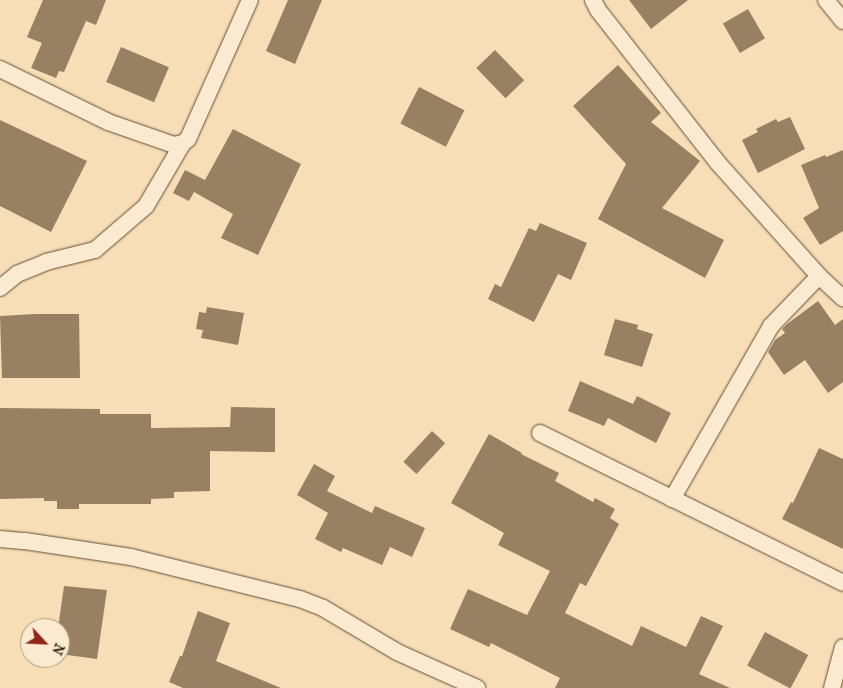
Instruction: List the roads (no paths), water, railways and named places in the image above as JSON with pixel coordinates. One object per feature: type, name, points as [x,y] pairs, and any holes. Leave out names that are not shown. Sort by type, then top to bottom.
[{"type":"street","points":[[0,69],[108,122],[174,145],[182,143],[188,139],[250,0]]},
{"type":"street","points":[[593,0],[598,10],[718,163],[819,276],[843,298]]},
{"type":"street","points":[[826,0],[843,21]]},
{"type":"street","points":[[0,288],[17,274],[46,262],[95,250],[146,206],[182,143]]},
{"type":"street","points":[[672,499],[771,326],[819,276]]},
{"type":"street","points":[[540,433],[843,583]]},
{"type":"street","points":[[0,539],[25,540],[131,557],[300,599],[323,608],[397,652],[477,688]]},
{"type":"street","points":[[832,688],[843,647]]}]
